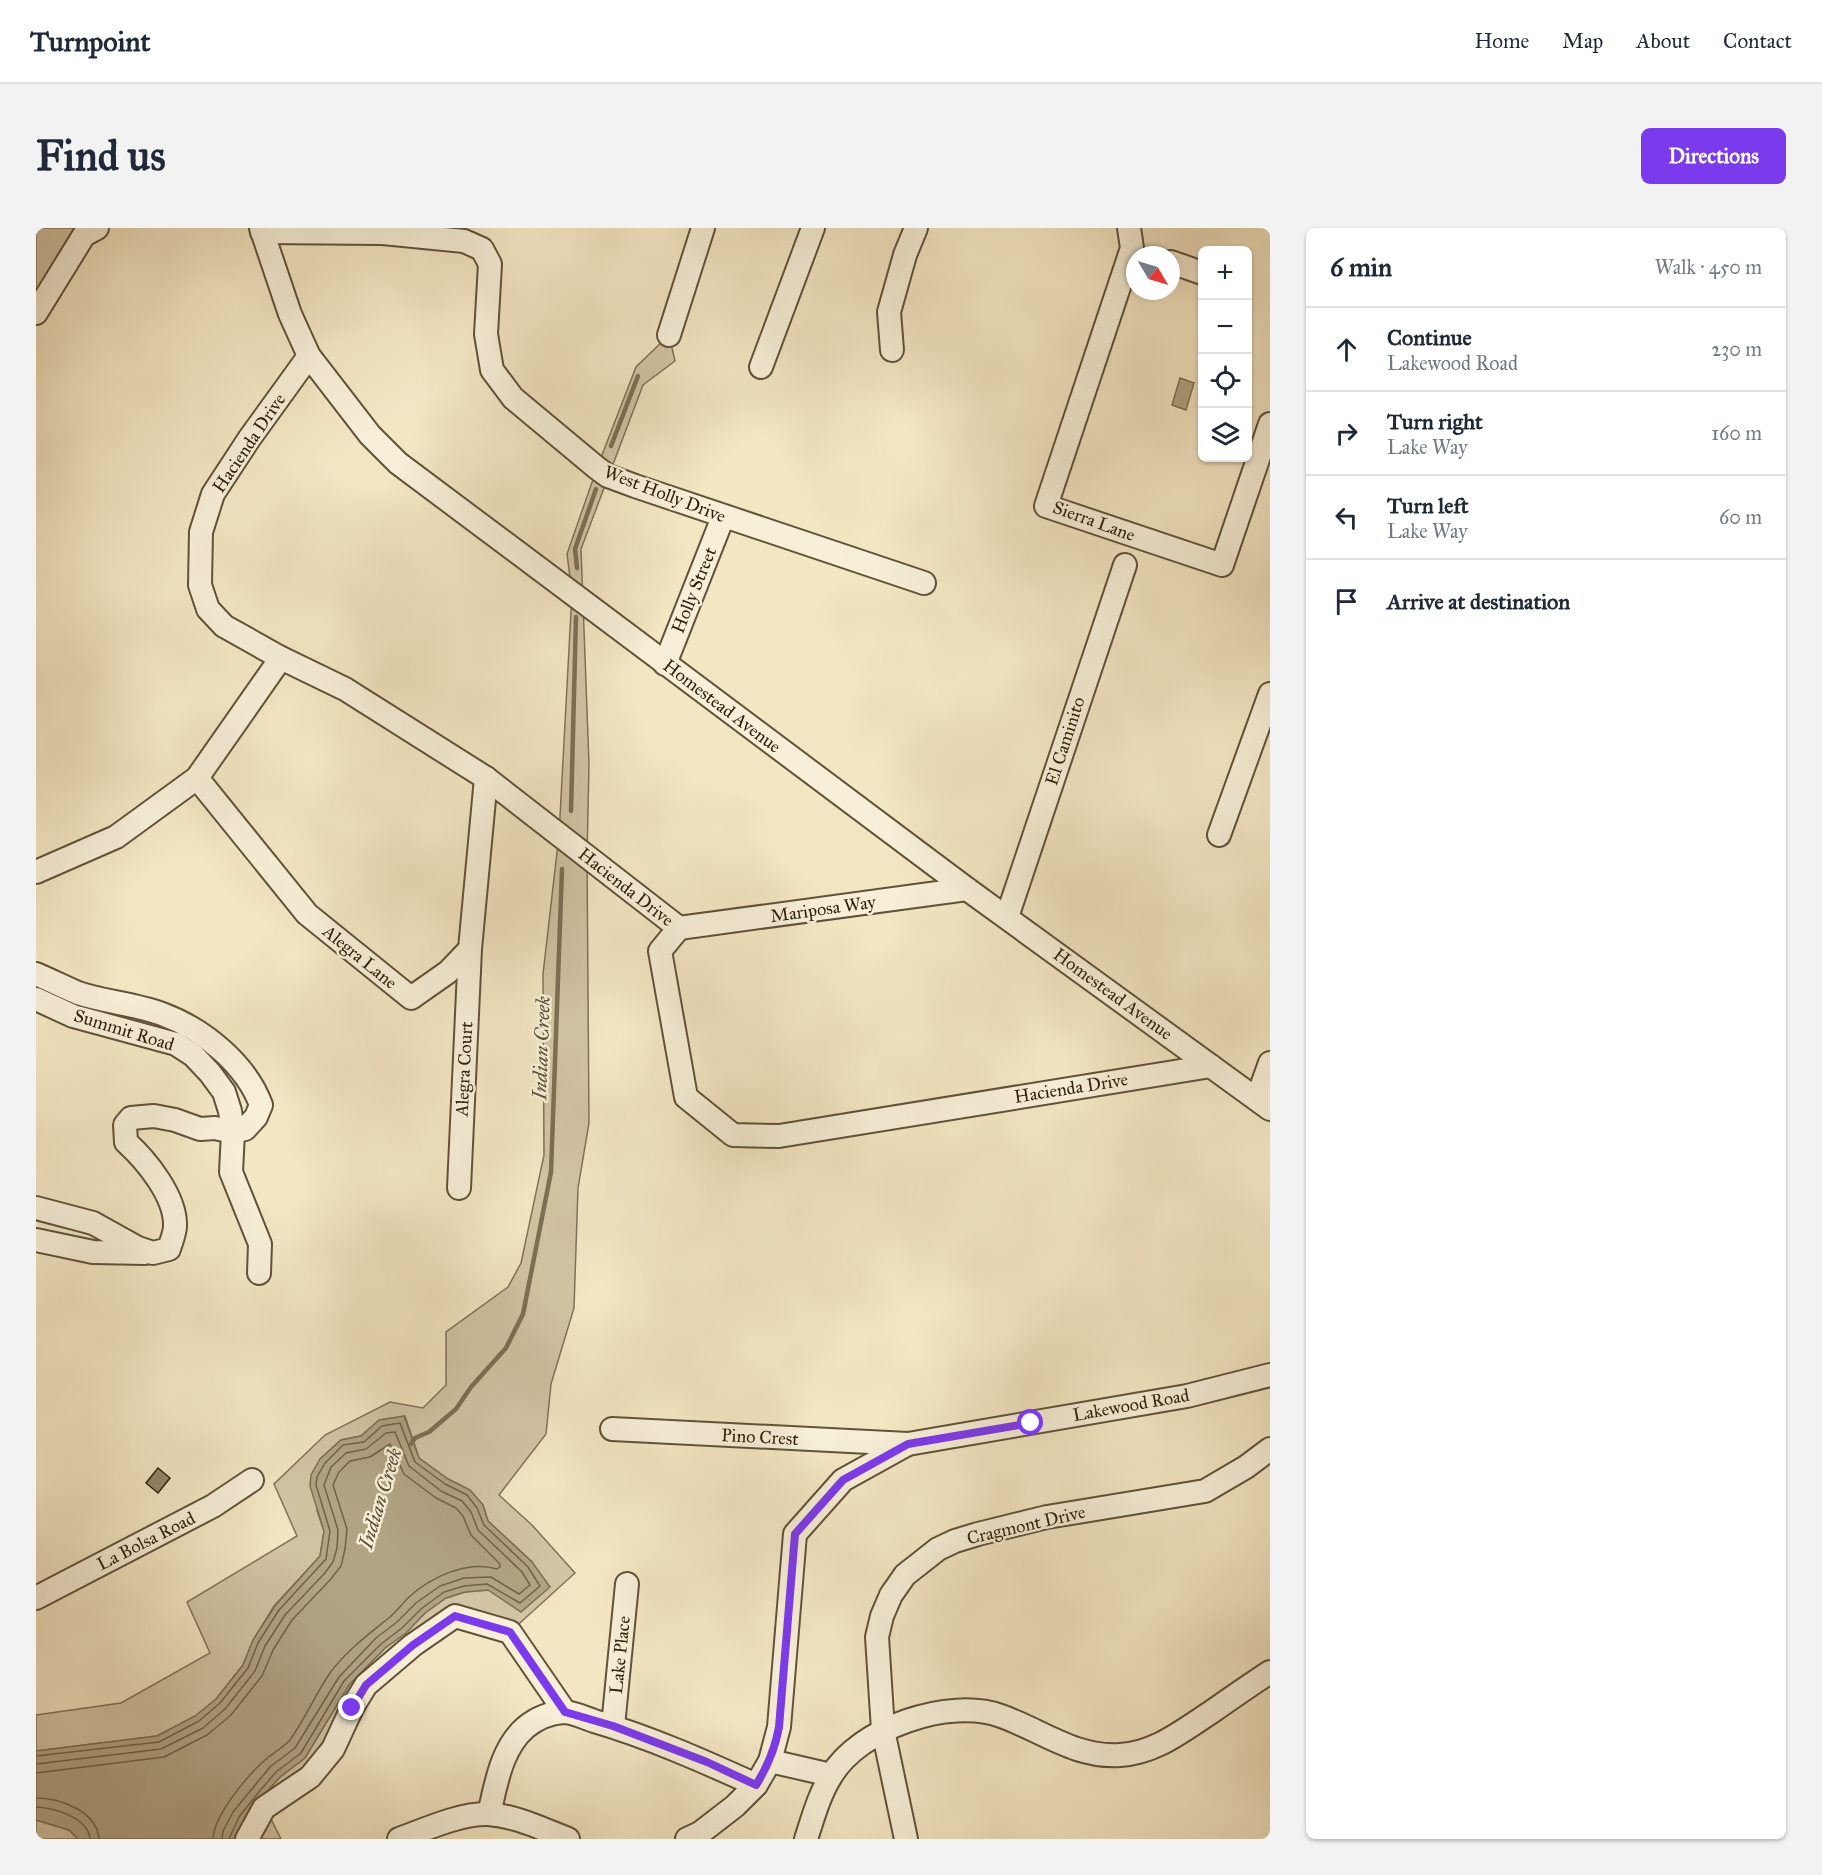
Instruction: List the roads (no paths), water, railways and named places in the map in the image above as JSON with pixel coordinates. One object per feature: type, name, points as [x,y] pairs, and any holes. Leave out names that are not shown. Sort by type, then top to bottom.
[{"type":"street","points":[[36,313],[84,235],[97,228]]},
{"type":"street","points":[[669,335],[703,228]]},
{"type":"street","points":[[762,367],[813,228]]},
{"type":"street","points":[[892,350],[889,312],[905,255],[916,228]]},
{"type":"street","name":"Homestead Avenue","points":[[262,230],[290,314],[309,356],[370,435],[398,463],[967,889],[1263,1104]]},
{"type":"street","name":"West Holly Drive","points":[[262,230],[383,233],[464,241],[482,249],[490,264],[486,334],[492,370],[513,398],[609,476],[723,517],[924,583]]},
{"type":"street","name":"Sierra Lane","points":[[1137,244],[1046,506],[1222,565],[1270,424]]},
{"type":"street","points":[[1180,265],[1198,271]]},
{"type":"street","name":"Hacienda Drive","points":[[309,356],[249,439],[213,494],[201,532],[200,585],[208,609],[225,626],[281,658],[345,689],[486,778],[679,928],[660,951],[686,1097],[733,1135],[779,1136],[1211,1066]]},
{"type":"street","name":"Holly Street","points":[[665,664],[723,517]]},
{"type":"street","name":"El Caminito","points":[[1007,917],[1125,566]]},
{"type":"street","points":[[36,872],[116,837],[197,778],[281,658]]},
{"type":"street","points":[[1220,835],[1270,694]]},
{"type":"street","name":"Alegra Lane","points":[[197,778],[308,914],[411,998],[448,972],[470,949]]},
{"type":"street","points":[[470,949],[486,778]]},
{"type":"street","name":"Mariposa Way","points":[[679,928],[967,889]]},
{"type":"street","name":"Alegra Court","points":[[459,1188],[470,949]]},
{"type":"street","points":[[36,974],[78,993],[162,1014],[188,1027],[221,1050],[236,1064],[256,1090],[261,1105],[256,1117],[245,1129],[232,1132],[215,1128],[200,1129],[175,1120],[153,1116],[131,1118],[125,1125],[126,1142],[139,1154],[171,1201],[176,1227],[170,1249],[153,1253],[130,1254],[93,1252],[36,1240]]},
{"type":"street","name":"Summit Road","points":[[36,999],[73,1016],[176,1044],[193,1055],[224,1092],[230,1111],[232,1132],[231,1173],[260,1244],[259,1273]]},
{"type":"street","points":[[1263,1104],[1270,1063]]},
{"type":"street","points":[[36,1208],[93,1223],[138,1248],[153,1253]]},
{"type":"street","name":"Lakewood Road","points":[[687,1839],[700,1833],[735,1806],[756,1785],[770,1761],[779,1727],[795,1534],[843,1480],[908,1444],[1187,1396],[1270,1375]]},
{"type":"street","name":"Pino Crest","points":[[612,1429],[908,1444]]},
{"type":"street","name":"Cragmont Drive","points":[[906,1839],[883,1730],[877,1637],[882,1616],[891,1595],[905,1575],[925,1559],[955,1541],[978,1534],[1047,1517],[1205,1491],[1246,1467],[1270,1449]]},
{"type":"street","name":"La Bolsa Road","points":[[36,1598],[213,1506],[252,1480]]},
{"type":"street","name":"Lake Place","points":[[613,1726],[627,1584]]},
{"type":"street","points":[[247,1839],[264,1808],[310,1777],[333,1749],[352,1708],[366,1685],[413,1645],[455,1616],[510,1632],[565,1712]]},
{"type":"street","points":[[806,1839],[817,1804],[831,1775],[852,1751],[883,1730],[925,1716],[961,1710],[980,1711],[999,1715],[1071,1748],[1099,1755],[1123,1755],[1146,1750],[1169,1740],[1270,1672]]},
{"type":"street","points":[[489,1814],[499,1773],[515,1738],[537,1719],[565,1712],[613,1726],[707,1762],[756,1785]]},
{"type":"street","points":[[770,1761],[831,1775]]},
{"type":"street","points":[[399,1839],[447,1822],[489,1814],[520,1820],[568,1839]]},
{"type":"water","points":[[1180,378],[1194,383],[1186,410],[1172,405]]},
{"type":"water","points":[[404,1416],[419,1458],[448,1479],[470,1490],[483,1505],[488,1521],[532,1562],[550,1587],[521,1612],[488,1590],[465,1592],[446,1598],[425,1613],[406,1633],[385,1648],[349,1685],[305,1758],[280,1777],[262,1797],[244,1820],[234,1839],[78,1839],[69,1830],[36,1820],[36,1751],[157,1736],[195,1716],[216,1699],[243,1665],[253,1640],[275,1606],[320,1556],[324,1531],[310,1486],[311,1475],[320,1459],[341,1440],[361,1436],[379,1420]]},
{"type":"waterway","name":"Indian Creek","points":[[611,446],[638,376]]},
{"type":"waterway","name":"Indian Creek","points":[[577,568],[575,549],[596,489]]},
{"type":"waterway","name":"Indian Creek","points":[[571,811],[576,617]]},
{"type":"waterway","name":"Indian Creek","points":[[411,1444],[415,1438],[429,1432],[456,1409],[471,1387],[506,1348],[523,1314],[551,1172],[562,869]]}]
